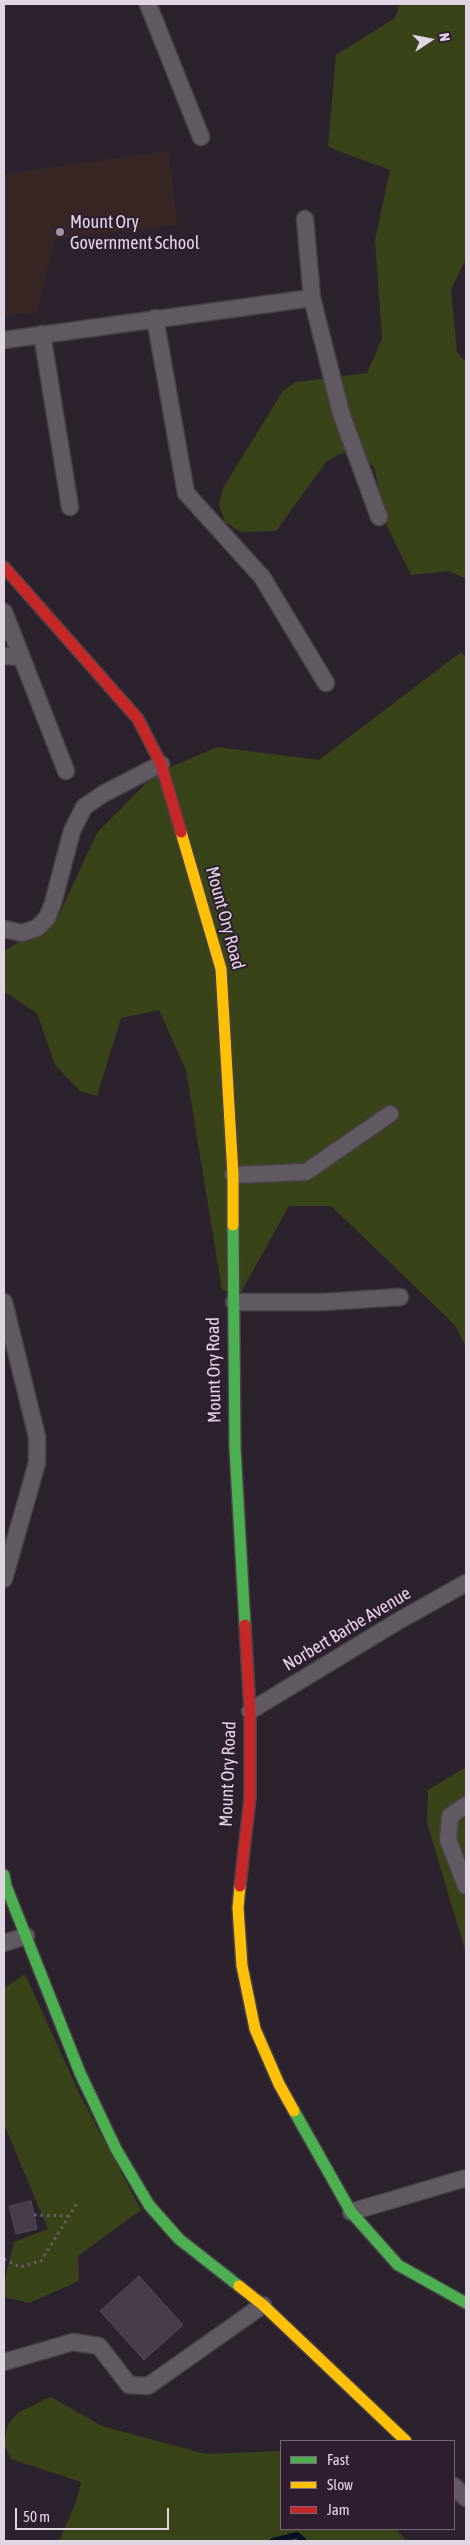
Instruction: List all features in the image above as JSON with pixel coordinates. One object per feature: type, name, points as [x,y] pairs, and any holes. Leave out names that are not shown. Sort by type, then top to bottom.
[{"type":"main road","name":"Mount Ory Road","points":[[4,567],[138,719],[161,764],[221,969],[233,1174],[235,1448],[250,1711],[250,1798],[238,1908],[242,1966],[255,2029],[279,2084],[351,2212],[398,2265],[466,2303]]},
{"type":"main road","points":[[4,1875],[80,2073],[116,2149],[149,2205],[179,2239],[263,2305],[405,2440]]},
{"type":"street","points":[[148,4],[201,137]]},
{"type":"street","points":[[305,219],[312,298],[341,413],[378,517]]},
{"type":"street","points":[[4,340],[312,298]]},
{"type":"street","points":[[155,318],[186,493],[262,577],[326,683]]},
{"type":"street","points":[[42,334],[70,507]]},
{"type":"street","points":[[4,612],[66,771]]},
{"type":"street","points":[[4,656],[21,657]]},
{"type":"street","points":[[4,929],[22,933],[37,928],[47,918],[53,903],[72,830],[84,807],[103,794],[161,764]]},
{"type":"street","points":[[233,1174],[306,1172],[390,1114]]},
{"type":"street","points":[[234,1302],[323,1302],[400,1297]]},
{"type":"street","points":[[4,1302],[37,1437],[37,1463],[4,1579]]},
{"type":"street","name":"Norbert Barbe Avenue","points":[[250,1711],[400,1620],[466,1584]]},
{"type":"street","points":[[466,1805],[450,1816],[448,1840],[466,1886]]},
{"type":"street","points":[[4,1943],[26,1936]]},
{"type":"street","points":[[351,2212],[466,2178]]},
{"type":"street","points":[[4,2362],[73,2342],[99,2346],[129,2385],[148,2386],[263,2305]]},
{"type":"street","points":[[455,2487],[466,2498]]},
{"type":"path","points":[[4,2259],[20,2267],[41,2261],[77,2203]]},
{"type":"path","points":[[34,2215],[69,2216]]},
{"type":"shaded area","name":"Mount Ory Government School","points":[[168,151],[178,225],[55,239],[37,312],[4,316],[4,174]]},
{"type":"green space","points":[[400,4],[466,4],[466,258],[451,290],[457,352],[466,362],[465,578],[448,571],[411,575],[387,526],[374,467],[360,455],[341,453],[326,462],[276,531],[241,532],[225,522],[219,505],[223,488],[283,391],[296,382],[367,373],[382,339],[375,240],[390,170],[328,147],[336,55],[395,18]]},
{"type":"green space","points":[[461,652],[466,657],[466,1347],[455,1325],[331,1206],[289,1206],[240,1294],[222,1290],[186,1070],[159,1010],[121,1018],[97,1096],[80,1091],[55,1065],[37,1013],[6,993],[4,986],[4,951],[57,919],[97,833],[155,774],[217,747],[319,760]]},
{"type":"green space","points":[[466,1767],[466,1953],[427,1823],[428,1790]]},
{"type":"green space","points":[[25,1974],[80,2095],[141,2210],[78,2256],[79,2281],[29,2303],[4,2297],[4,2284],[14,2242],[48,2229],[4,2124],[4,1988]]},
{"type":"green space","points":[[51,2397],[102,2426],[206,2454],[280,2451],[280,2530],[397,2530],[407,2541],[59,2541],[76,2502],[81,2482],[11,2459],[4,2444],[8,2424],[19,2412]]},
{"type":"building","points":[[31,2201],[37,2229],[16,2234],[9,2206]]},
{"type":"building","points":[[139,2276],[183,2325],[144,2360],[100,2311]]},
{"type":"waterway","points":[[273,2541],[297,2535],[304,2541]]},
{"type":"traffic: fast","points":[[233,1225],[235,1448],[245,1625]]},
{"type":"traffic: fast","points":[[4,1875],[6,1886],[80,2073],[116,2149],[149,2205],[179,2239],[239,2286]]},
{"type":"traffic: fast","points":[[294,2111],[351,2212],[398,2265],[466,2303]]},
{"type":"traffic: slow","points":[[181,832],[221,969],[233,1175],[233,1225]]},
{"type":"traffic: slow","points":[[240,1886],[238,1908],[242,1966],[255,2029],[279,2084],[294,2111]]},
{"type":"traffic: slow","points":[[239,2286],[263,2305],[405,2440]]},
{"type":"traffic: jam","points":[[4,567],[138,719],[161,764],[181,832]]},
{"type":"traffic: jam","points":[[240,1886],[250,1798],[250,1711],[245,1625]]},
{"type":"place","name":"Mount Ory Government School","points":[[60,232]]}]
